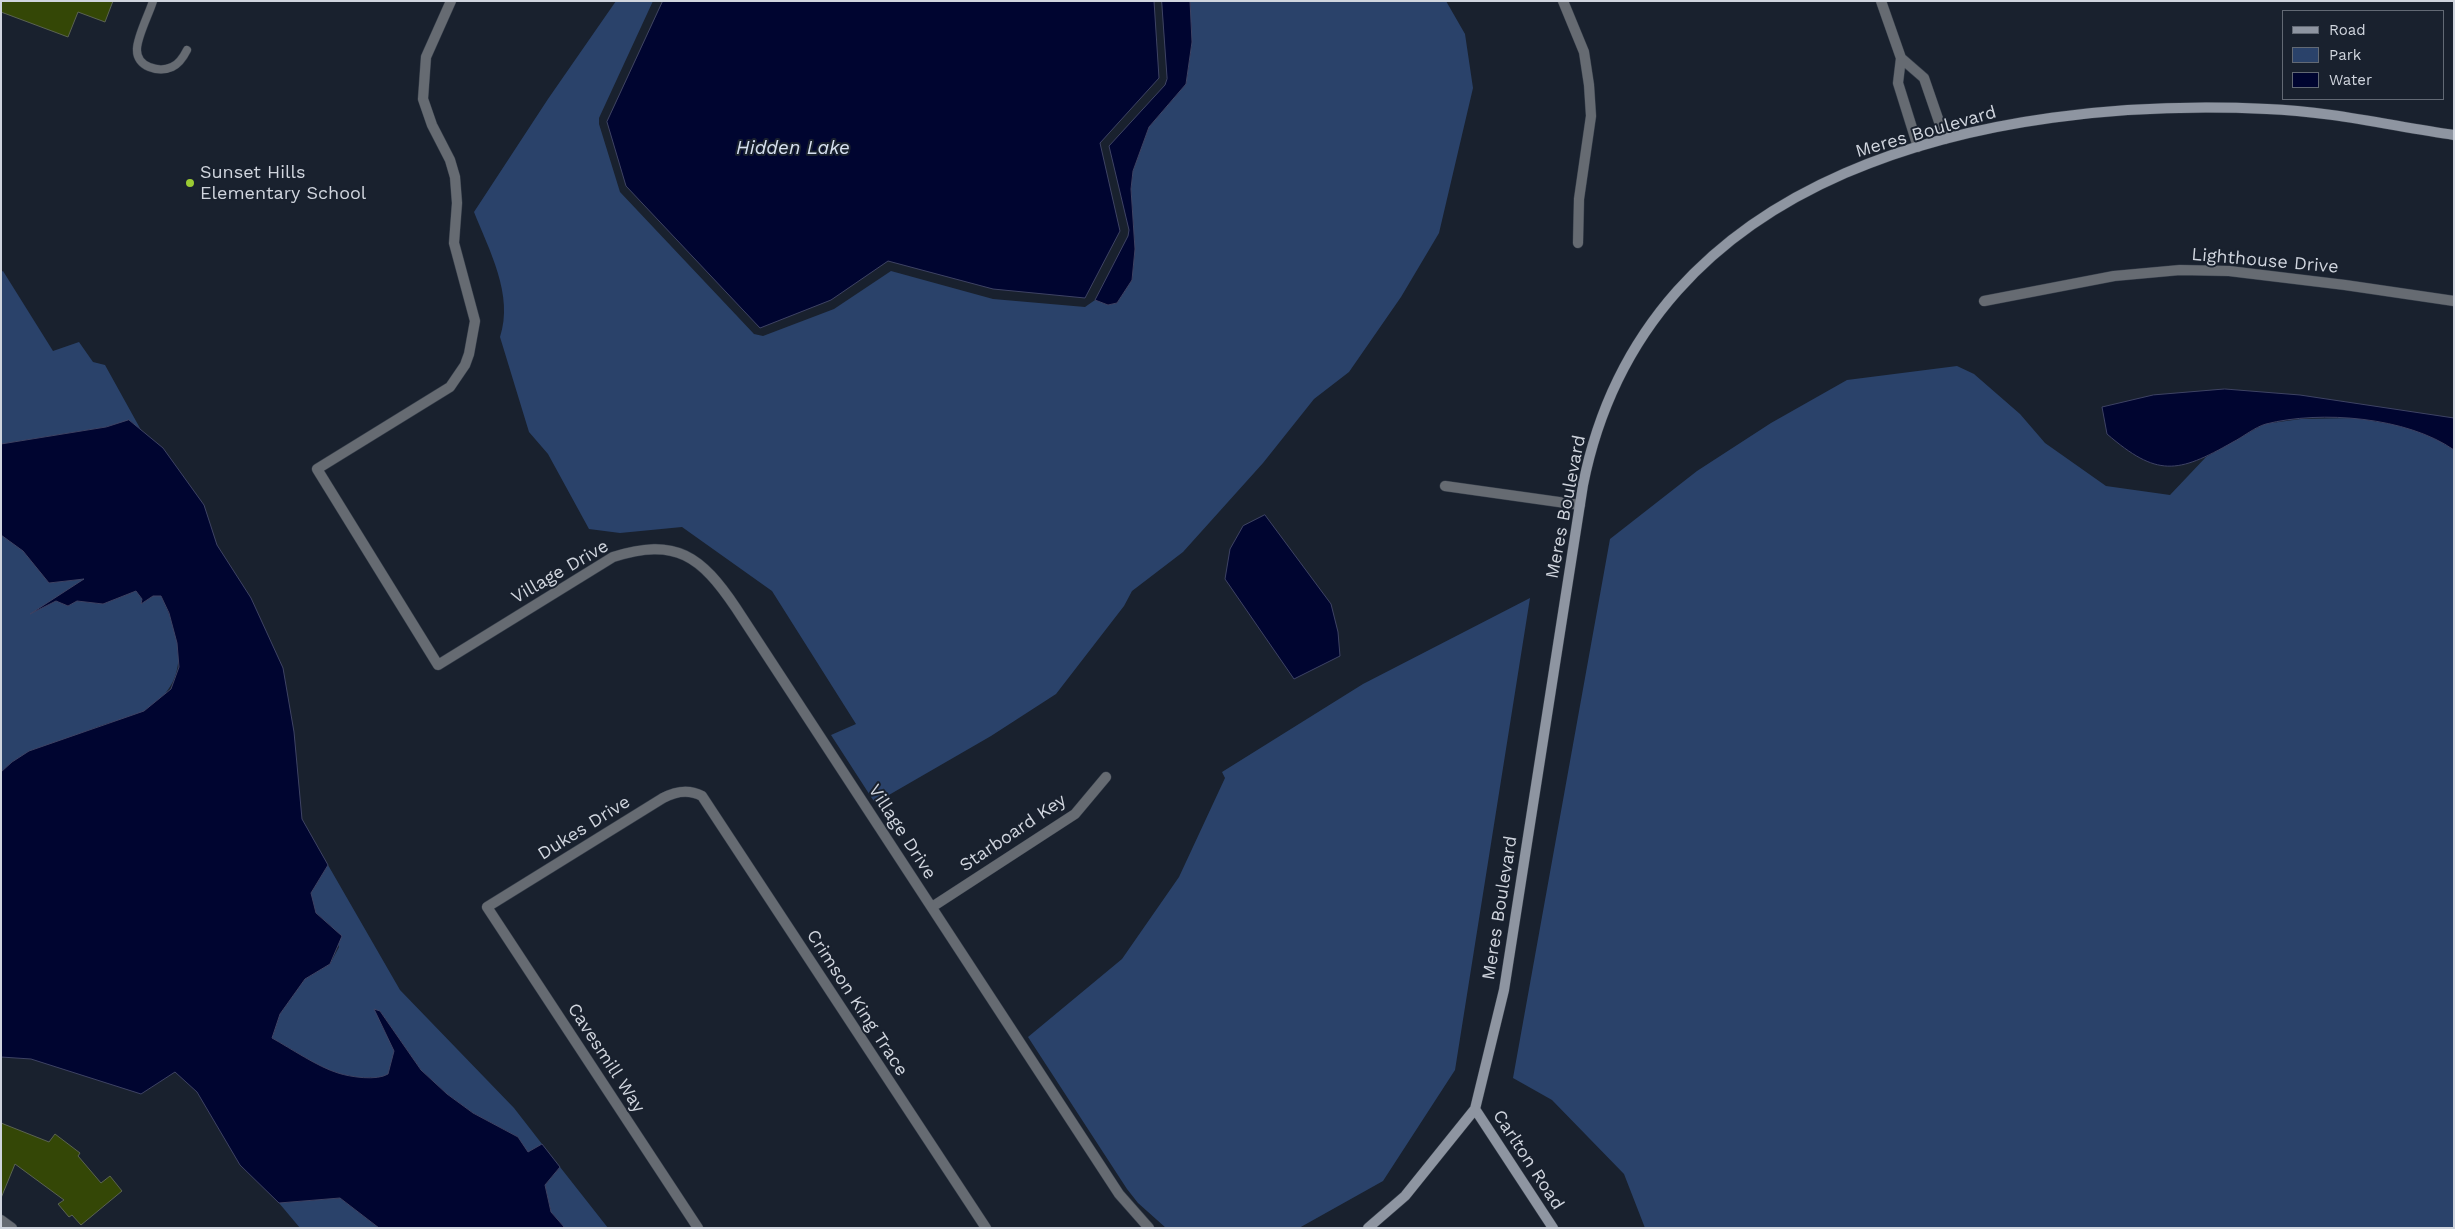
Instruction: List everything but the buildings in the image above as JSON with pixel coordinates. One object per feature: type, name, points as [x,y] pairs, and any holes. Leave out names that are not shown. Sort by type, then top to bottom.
[{"type":"street","name":"Village Drive","points":[[451,1],[426,57],[423,99],[432,125],[450,160],[455,177],[457,203],[455,248],[475,322],[469,354],[462,370],[450,387],[317,469],[438,665],[613,557],[641,550],[674,550],[698,563],[717,581],[736,608],[1119,1194],[1149,1228]]},
{"type":"street","points":[[1563,1],[1584,52],[1591,116],[1579,199],[1578,243]]},
{"type":"street","points":[[1880,1],[1901,58],[1898,83],[1918,147]]},
{"type":"street","points":[[1901,58],[1924,78],[1945,139]]},
{"type":"street","name":"Meres Boulevard","points":[[1368,1228],[1405,1196],[1475,1109],[1504,990],[1580,505],[1591,449],[1605,408],[1645,335],[1682,288],[1726,244],[1788,200],[1842,174],[1918,147],[2013,124],[2087,113],[2180,107],[2269,109],[2454,135]]},
{"type":"street","name":"Lighthouse Drive","points":[[1984,301],[2114,276],[2180,270],[2229,271],[2454,301]]},
{"type":"street","points":[[1445,486],[1580,505]]},
{"type":"street","name":"Starboard Key","points":[[932,907],[1075,814],[1106,777]]},
{"type":"street","name":"Dukes Drive","points":[[487,906],[671,794],[687,792],[702,796]]},
{"type":"street","name":"Crimson King Trace","points":[[702,796],[986,1228]]},
{"type":"street","name":"Cavesmill Way","points":[[487,906],[698,1228]]},
{"type":"street","name":"Carlton Road","points":[[1475,1109],[1553,1228]]},
{"type":"street","points":[[1,1220],[12,1228]]},
{"type":"lane","points":[[153,1],[136,48],[141,61],[150,68],[166,70],[175,67],[188,50]]},
{"type":"green space","points":[[616,1],[653,1],[599,118],[599,124],[620,192],[754,334],[763,336],[834,309],[891,271],[993,299],[1085,307],[1095,300],[1108,305],[1117,303],[1132,280],[1135,249],[1131,189],[1133,171],[1149,127],[1186,84],[1192,42],[1190,1],[1446,1],[1465,34],[1473,88],[1439,233],[1401,297],[1349,372],[1314,399],[1263,463],[1183,552],[1132,591],[1124,606],[1056,694],[991,736],[875,803],[831,735],[856,724],[772,591],[682,527],[620,533],[589,529],[548,454],[529,432],[500,337],[504,321],[504,305],[498,273],[474,212],[548,99]]},
{"type":"green space","points":[[3,271],[53,351],[79,342],[93,362],[105,365],[141,430],[129,420],[106,427],[1,444],[1,272]]},
{"type":"green space","points":[[1957,366],[1974,374],[2020,414],[2045,443],[2106,486],[2170,495],[2206,457],[2264,424],[2301,419],[2355,418],[2402,426],[2437,439],[2454,450],[2454,1228],[1645,1228],[1624,1174],[1552,1100],[1513,1078],[1610,539],[1697,471],[1771,423],[1847,380]]},
{"type":"green space","points":[[1,535],[23,550],[49,583],[85,579],[36,611],[56,601],[68,606],[77,601],[103,604],[136,591],[142,599],[141,604],[153,596],[161,596],[174,628],[178,644],[178,659],[176,673],[170,687],[160,699],[145,711],[97,727],[12,762],[1,772]]},
{"type":"green space","points":[[1530,598],[1455,1070],[1383,1181],[1299,1228],[1166,1228],[1138,1203],[1127,1189],[1028,1037],[1122,959],[1179,877],[1225,778],[1222,772],[1363,684]]},
{"type":"green space","points":[[328,865],[400,990],[514,1108],[542,1144],[528,1153],[518,1137],[473,1113],[447,1094],[421,1070],[380,1011],[382,1026],[395,1051],[388,1074],[383,1076],[363,1078],[338,1073],[313,1062],[272,1038],[280,1014],[301,984],[305,979],[330,964],[339,947],[331,926],[315,912],[311,893]]},
{"type":"green space","points":[[560,1167],[608,1228],[565,1228],[551,1212],[545,1185]]},
{"type":"green space","points":[[340,1198],[379,1228],[300,1228],[279,1203]]},
{"type":"water","name":"Hidden Lake","points":[[663,1],[1154,1],[1159,78],[1100,143],[1120,231],[1085,298],[993,289],[888,261],[831,300],[760,328],[626,186],[607,122]]},
{"type":"water","points":[[1162,1],[1190,1],[1192,42],[1186,84],[1149,127],[1133,171],[1131,189],[1135,249],[1132,280],[1117,303],[1108,305],[1095,300],[1128,236],[1129,230],[1109,146],[1165,85],[1167,79]]},
{"type":"water","points":[[2225,389],[2300,395],[2454,418],[2454,450],[2435,439],[2413,430],[2388,424],[2363,419],[2312,418],[2266,424],[2214,453],[2182,465],[2168,466],[2154,464],[2140,458],[2107,434],[2102,407],[2153,395]]},
{"type":"water","points":[[129,420],[163,448],[204,505],[217,545],[251,598],[283,668],[294,732],[302,819],[328,865],[311,893],[316,913],[342,936],[330,964],[305,979],[280,1014],[272,1038],[313,1062],[338,1073],[363,1078],[383,1076],[388,1074],[394,1051],[374,1009],[380,1011],[421,1070],[447,1094],[473,1113],[518,1137],[528,1152],[542,1144],[560,1167],[545,1185],[551,1212],[565,1228],[379,1228],[340,1198],[279,1203],[240,1165],[197,1092],[175,1072],[141,1094],[31,1059],[1,1057],[1,772],[29,751],[144,711],[171,689],[179,667],[177,643],[169,613],[161,596],[153,596],[141,604],[142,599],[136,591],[103,604],[77,601],[68,606],[56,601],[30,614],[84,579],[49,583],[23,551],[1,535],[1,444],[106,427]]},
{"type":"water","points":[[1265,515],[1331,604],[1338,632],[1340,656],[1294,679],[1225,579],[1230,549],[1243,526]]},
{"type":"place","name":"Sunset Hills Elementary School","points":[[190,183]]}]
